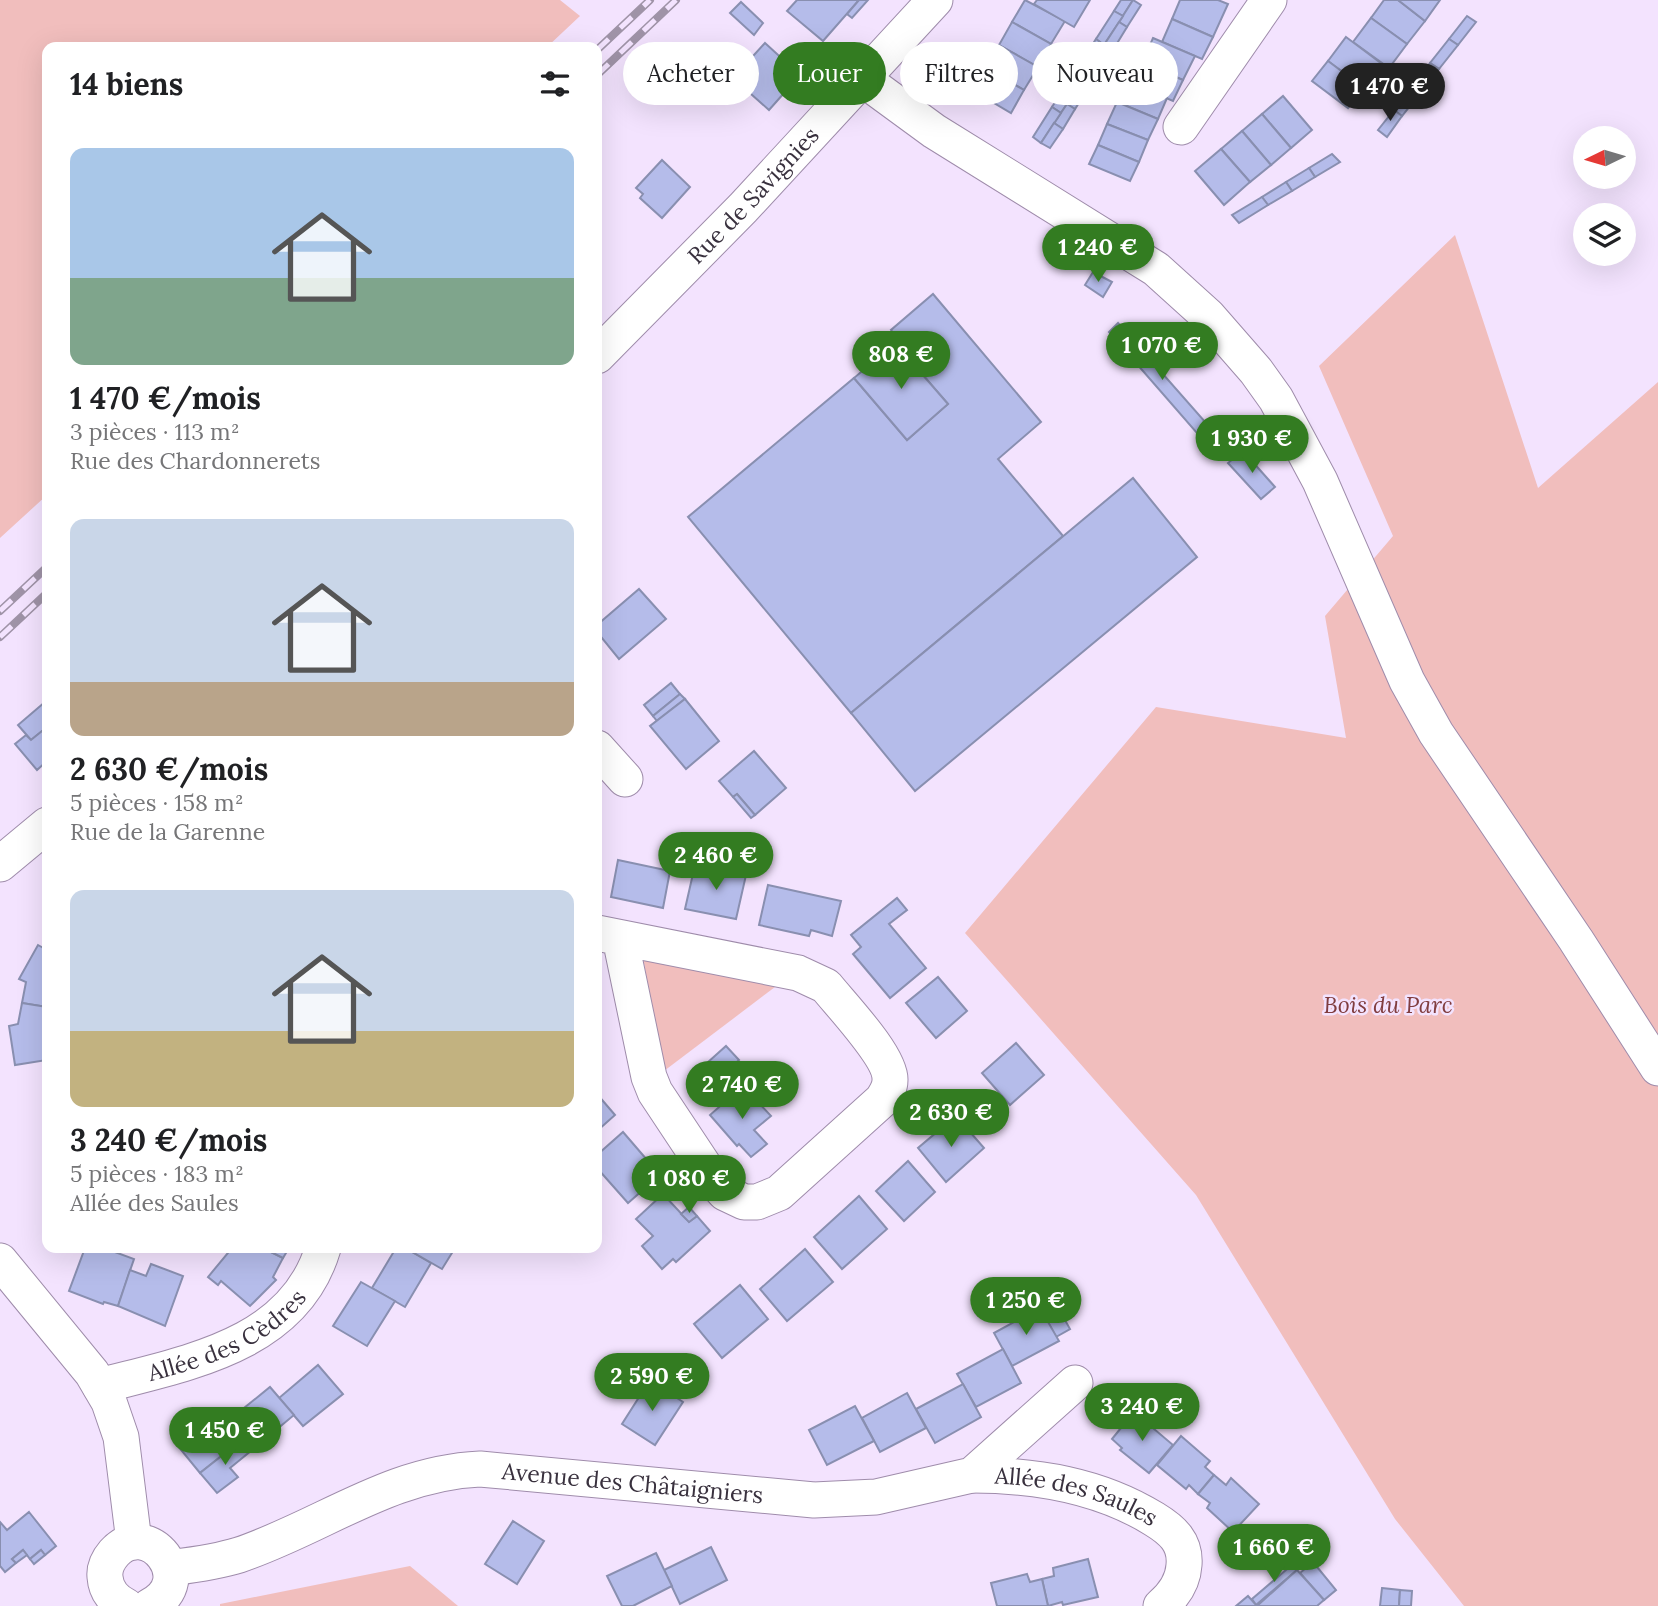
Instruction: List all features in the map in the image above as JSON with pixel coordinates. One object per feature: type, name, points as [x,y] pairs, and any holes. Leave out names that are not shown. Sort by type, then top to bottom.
[{"type":"street","name":"Rue de Savignies","points":[[886,54],[935,0]]},
{"type":"street","points":[[1181,127],[1269,0]]},
{"type":"street","points":[[886,96],[934,131],[1156,269],[1208,316],[1248,361],[1276,398],[1320,481],[1399,663],[1436,733],[1576,940],[1658,1069]]},
{"type":"street","name":"Rue de Savignies","points":[[602,351],[743,208],[839,105]]},
{"type":"street","points":[[602,754],[625,779]]},
{"type":"street","points":[[0,864],[42,829]]},
{"type":"street","points":[[609,935],[798,973],[817,981],[826,986],[884,1058],[890,1079],[889,1090],[882,1100],[779,1193],[757,1202],[734,1199],[714,1181],[655,1091],[643,1058],[609,935]]},
{"type":"street","name":"Allée des Cèdres","points":[[100,1386],[215,1353],[255,1334],[271,1324],[299,1293],[321,1253]]},
{"type":"street","points":[[0,1261],[100,1386],[115,1417],[121,1437],[134,1542]]},
{"type":"street","name":"Avenue des Châtaigniers","points":[[170,1568],[239,1555],[394,1485],[455,1470],[480,1469],[837,1500],[876,1497],[972,1475],[1074,1383]]},
{"type":"street","name":"Allée des Saules","points":[[972,1475],[1042,1479],[1087,1489],[1138,1509],[1161,1524],[1175,1534],[1185,1557],[1184,1571],[1178,1586],[1161,1606]]},
{"type":"street","points":[[114,1603],[105,1580],[106,1567],[116,1550],[134,1542],[148,1544],[160,1550],[170,1568],[170,1582],[164,1595],[150,1606]]},
{"type":"green space","points":[[0,0],[560,0],[580,16],[552,42],[42,42],[42,500],[0,538]]},
{"type":"green space","name":"Bois du Parc","points":[[1455,235],[1538,488],[1658,382],[1658,1606],[1464,1606],[1395,1519],[1196,1195],[965,933],[1156,707],[1346,738],[1325,616],[1393,536],[1319,366]]},
{"type":"green space","points":[[643,958],[779,984],[664,1071]]},
{"type":"green space","points":[[410,1566],[458,1606],[220,1606],[220,1604]]},
{"type":"building","points":[[797,0],[859,0],[823,41],[787,11]]},
{"type":"building","points":[[859,0],[868,0],[852,18],[847,14]]},
{"type":"building","points":[[1025,0],[1065,21],[1052,42],[1047,42],[1012,22]]},
{"type":"building","points":[[1037,0],[1090,0],[1074,27],[1034,4]]},
{"type":"building","points":[[1121,0],[1133,0],[1123,16],[1114,11]]},
{"type":"building","points":[[1133,0],[1141,5],[1127,27],[1119,22]]},
{"type":"building","points":[[1180,0],[1218,0],[1228,4],[1213,37],[1172,19]]},
{"type":"building","points":[[1384,0],[1398,0],[1425,21],[1407,44],[1371,18]]},
{"type":"building","points":[[1398,0],[1440,0],[1425,21]]},
{"type":"building","points":[[741,2],[763,23],[754,35],[730,13]]},
{"type":"building","points":[[1114,11],[1123,16],[1106,42],[1096,39]]},
{"type":"building","points":[[1467,16],[1476,22],[1458,45],[1449,39]]},
{"type":"building","points":[[1371,18],[1407,44],[1389,68],[1353,42]]},
{"type":"building","points":[[1172,19],[1213,37],[1202,59],[1178,49],[1178,42],[1162,42]]},
{"type":"building","points":[[1012,22],[1047,42],[1032,42],[1032,64],[1018,56],[1018,42],[1001,42]]},
{"type":"building","points":[[1119,22],[1127,27],[1118,42],[1106,42]]},
{"type":"building","points":[[1346,37],[1382,64],[1364,88],[1328,61]]},
{"type":"building","points":[[1449,39],[1458,45],[1439,69],[1430,63]]},
{"type":"building","points":[[765,43],[773,50],[773,105],[769,110],[759,101],[759,50]]},
{"type":"building","points":[[1178,49],[1195,56],[1183,80],[1178,78]]},
{"type":"building","points":[[1018,56],[1032,64],[1032,77],[1024,90],[1018,87]]},
{"type":"building","points":[[1328,61],[1364,88],[1348,108],[1312,81]]},
{"type":"building","points":[[1430,63],[1439,69],[1421,92],[1412,87]]},
{"type":"building","points":[[1178,78],[1183,80],[1178,90]]},
{"type":"building","points":[[1018,87],[1024,90],[1018,101]]},
{"type":"building","points":[[1412,87],[1421,92],[1402,116],[1394,110]]},
{"type":"building","points":[[1283,96],[1312,130],[1291,148],[1262,114]]},
{"type":"building","points":[[997,105],[1016,105],[1011,113]]},
{"type":"building","points":[[1053,105],[1066,105],[1061,113],[1052,107]]},
{"type":"building","points":[[1066,105],[1075,109],[1063,129],[1054,123]]},
{"type":"building","points":[[1116,105],[1124,105],[1158,119],[1148,140],[1107,124]]},
{"type":"building","points":[[1124,105],[1164,105],[1158,119]]},
{"type":"building","points":[[1052,107],[1061,113],[1041,143],[1033,137]]},
{"type":"building","points":[[1394,110],[1402,116],[1387,137],[1378,130]]},
{"type":"building","points":[[1262,114],[1291,148],[1271,165],[1242,131]]},
{"type":"building","points":[[1054,123],[1063,129],[1050,148],[1041,143]]},
{"type":"building","points":[[1107,124],[1148,140],[1139,162],[1098,145]]},
{"type":"building","points":[[1242,131],[1271,165],[1250,182],[1221,149]]},
{"type":"building","points":[[1098,145],[1139,162],[1130,181],[1089,164]]},
{"type":"building","points":[[1221,149],[1250,182],[1224,205],[1195,171]]},
{"type":"building","points":[[1332,154],[1340,162],[1315,177],[1309,168]]},
{"type":"building","points":[[662,160],[690,187],[662,218],[640,198],[643,194],[636,188]]},
{"type":"building","points":[[1309,168],[1315,177],[1292,191],[1286,182]]},
{"type":"building","points":[[1286,182],[1292,191],[1268,205],[1262,197]]},
{"type":"building","points":[[1262,197],[1268,205],[1239,223],[1232,215]]},
{"type":"building","points":[[1093,272],[1112,282],[1103,297],[1085,285]]},
{"type":"building","points":[[933,294],[1041,422],[998,459],[1063,536],[851,713],[688,517],[854,378],[907,440],[948,404],[895,343],[899,340],[891,330]]},
{"type":"building","points":[[1118,323],[1214,432],[1203,440],[1109,332]]},
{"type":"building","points":[[895,343],[948,404],[907,440],[854,378]]},
{"type":"building","points":[[1243,451],[1275,487],[1261,499],[1228,463]]},
{"type":"building","points":[[1133,478],[1197,557],[915,791],[851,713]]},
{"type":"building","points":[[639,589],[666,619],[619,659],[602,638],[602,621]]},
{"type":"building","points":[[671,683],[680,694],[653,716],[644,705]]},
{"type":"building","points":[[680,694],[685,699],[657,721],[653,716]]},
{"type":"building","points":[[685,699],[719,741],[686,769],[650,726]]},
{"type":"building","points":[[42,705],[42,731],[31,740],[18,725]]},
{"type":"building","points":[[42,731],[42,766],[37,770],[15,744],[26,735],[31,740]]},
{"type":"building","points":[[754,751],[786,788],[755,815],[737,794],[733,797],[719,781]]},
{"type":"building","points":[[737,794],[755,815],[751,818],[733,797]]},
{"type":"building","points":[[618,860],[670,871],[663,908],[611,897]]},
{"type":"building","points":[[695,865],[746,875],[736,919],[685,909]]},
{"type":"building","points":[[768,885],[841,901],[832,936],[811,930],[809,936],[759,925]]},
{"type":"building","points":[[897,898],[907,910],[889,924],[926,968],[890,998],[853,954],[861,947],[851,935]]},
{"type":"building","points":[[38,945],[42,947],[42,1006],[22,1003],[26,982],[19,979]]},
{"type":"building","points":[[938,977],[967,1011],[936,1038],[906,1003]]},
{"type":"building","points":[[22,1003],[42,1006],[42,1061],[15,1065],[9,1026],[18,1024]]},
{"type":"building","points":[[1016,1043],[1044,1075],[1010,1105],[982,1073]]},
{"type":"building","points":[[726,1046],[739,1060],[711,1086],[698,1071]]},
{"type":"building","points":[[743,1086],[771,1116],[754,1130],[767,1144],[751,1157],[739,1144],[737,1146],[710,1115]]},
{"type":"building","points":[[602,1100],[615,1115],[602,1127]]},
{"type":"building","points":[[956,1116],[984,1148],[946,1182],[918,1148]]},
{"type":"building","points":[[623,1132],[660,1175],[628,1203],[602,1174],[602,1151]]},
{"type":"building","points":[[908,1161],[935,1192],[904,1221],[876,1191]]},
{"type":"building","points":[[663,1194],[689,1222],[697,1216],[710,1231],[676,1262],[673,1259],[662,1269],[642,1246],[653,1236],[636,1219]]},
{"type":"building","points":[[859,1196],[887,1229],[842,1269],[814,1237]]},
{"type":"building","points":[[689,1207],[697,1216],[689,1222],[681,1214]]},
{"type":"building","points":[[805,1249],[833,1282],[787,1321],[760,1289]]},
{"type":"building","points":[[83,1253],[118,1253],[134,1259],[118,1306],[104,1302],[103,1304],[69,1291]]},
{"type":"building","points":[[228,1253],[273,1253],[283,1258],[273,1277],[276,1280],[250,1306],[221,1281],[218,1285],[208,1277]]},
{"type":"building","points":[[273,1253],[286,1253],[283,1258]]},
{"type":"building","points":[[393,1253],[414,1253],[431,1263],[405,1307],[372,1288]]},
{"type":"building","points":[[414,1253],[452,1253],[442,1269]]},
{"type":"building","points":[[151,1264],[183,1276],[165,1326],[118,1306],[130,1270],[146,1276]]},
{"type":"building","points":[[361,1282],[395,1301],[367,1346],[333,1326]]},
{"type":"building","points":[[740,1285],[768,1319],[722,1358],[694,1324]]},
{"type":"building","points":[[1051,1295],[1070,1329],[1056,1337],[1038,1304]]},
{"type":"building","points":[[1040,1308],[1059,1341],[1012,1366],[994,1333]]},
{"type":"building","points":[[1003,1349],[1021,1383],[976,1407],[957,1374]]},
{"type":"building","points":[[318,1365],[343,1394],[303,1426],[279,1398]]},
{"type":"building","points":[[650,1380],[683,1402],[655,1445],[622,1424]]},
{"type":"building","points":[[963,1384],[981,1417],[935,1443],[916,1409]]},
{"type":"building","points":[[270,1387],[294,1415],[252,1450],[228,1421]]},
{"type":"building","points":[[907,1393],[926,1428],[880,1452],[862,1418]]},
{"type":"building","points":[[855,1406],[874,1441],[827,1465],[809,1430]]},
{"type":"building","points":[[219,1410],[243,1439],[200,1473],[177,1445]]},
{"type":"building","points":[[1134,1412],[1173,1445],[1149,1473],[1120,1450],[1122,1448],[1112,1439]]},
{"type":"building","points":[[1181,1436],[1210,1461],[1205,1467],[1214,1475],[1198,1494],[1189,1485],[1186,1489],[1157,1465]]},
{"type":"building","points":[[243,1439],[252,1450],[230,1468],[238,1477],[217,1493],[200,1473]]},
{"type":"building","points":[[1214,1475],[1226,1485],[1231,1478],[1259,1504],[1233,1532],[1207,1508],[1210,1503],[1198,1494]]},
{"type":"building","points":[[29,1512],[56,1546],[45,1555],[41,1550],[30,1559],[23,1550],[12,1559],[16,1563],[5,1572],[0,1566],[0,1522],[7,1530]]},
{"type":"building","points":[[513,1521],[544,1541],[517,1584],[485,1564]]},
{"type":"building","points":[[711,1547],[727,1580],[680,1604],[664,1570]]},
{"type":"building","points":[[23,1550],[27,1555],[16,1563],[12,1559]]},
{"type":"building","points":[[41,1550],[45,1555],[34,1564],[30,1559]]},
{"type":"building","points":[[656,1553],[672,1586],[633,1606],[622,1606],[607,1576]]},
{"type":"building","points":[[1088,1559],[1098,1597],[1048,1606],[1042,1579],[1054,1576],[1053,1568]]},
{"type":"building","points":[[1313,1562],[1336,1590],[1324,1600],[1300,1573]]},
{"type":"building","points":[[1293,1564],[1297,1570],[1256,1605],[1252,1599]]},
{"type":"building","points":[[1297,1570],[1324,1600],[1317,1606],[1257,1606]]},
{"type":"building","points":[[1027,1574],[1030,1582],[1042,1579],[1048,1606],[997,1606],[991,1583]]},
{"type":"building","points":[[1382,1588],[1400,1590],[1399,1606],[1380,1606]]},
{"type":"building","points":[[1400,1590],[1412,1591],[1411,1606],[1399,1606]]},
{"type":"building","points":[[1248,1596],[1257,1606],[1236,1606]]},
{"type":"railway","points":[[602,45],[650,0]]},
{"type":"railway","points":[[602,70],[676,0]]},
{"type":"railway","points":[[0,611],[42,572]]},
{"type":"railway","points":[[0,637],[42,598]]}]
